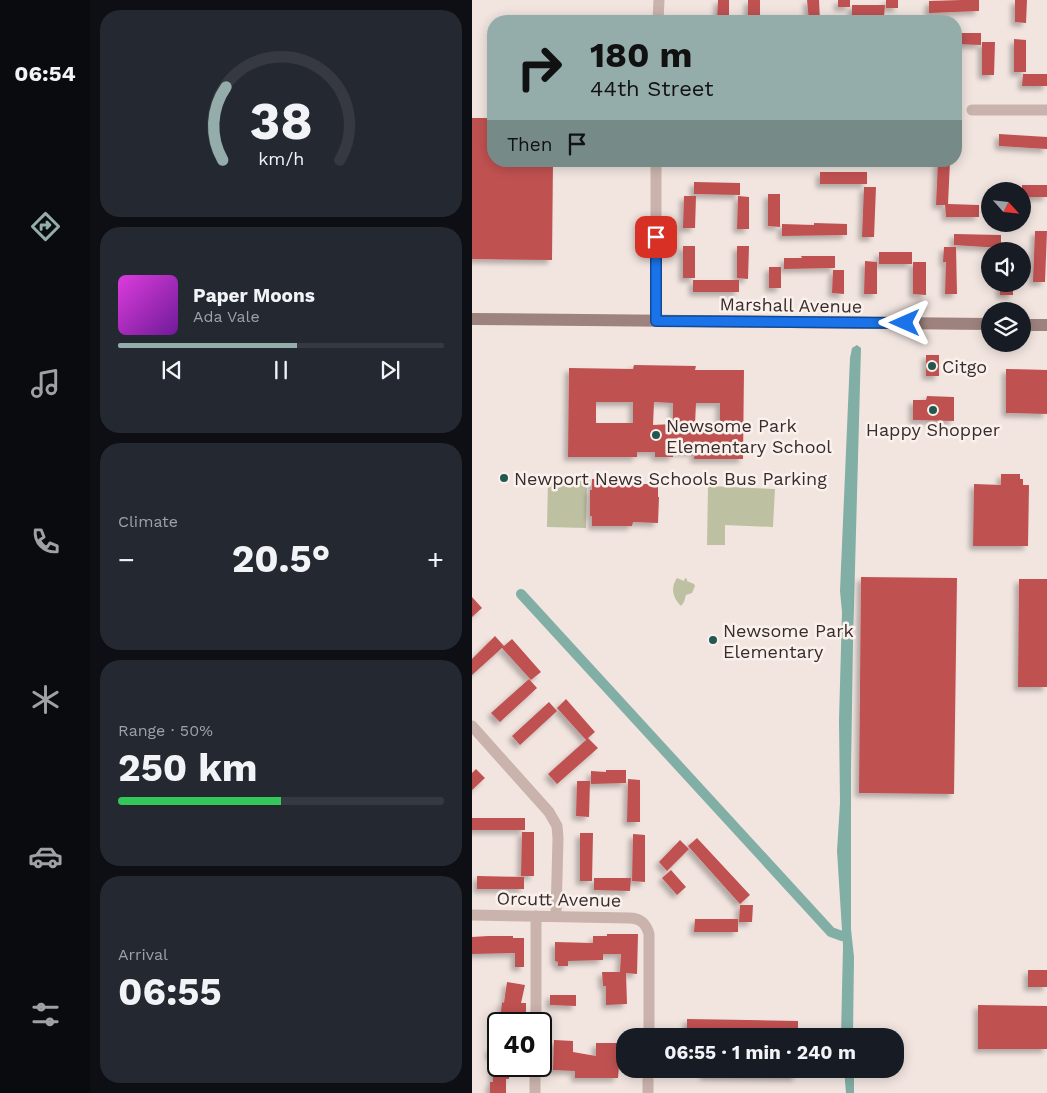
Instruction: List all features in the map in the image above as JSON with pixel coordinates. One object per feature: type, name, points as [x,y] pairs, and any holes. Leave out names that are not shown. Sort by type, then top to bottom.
[{"type":"street","points":[[658,15],[659,0]]},
{"type":"street","points":[[972,110],[1046,110]]},
{"type":"street","points":[[656,167],[656,321]]},
{"type":"street","name":"Marshall Avenue","points":[[472,319],[981,324]]},
{"type":"street","points":[[1031,325],[1046,325]]},
{"type":"street","points":[[472,726],[549,812],[557,826],[556,916]]},
{"type":"street","name":"Orcutt Avenue","points":[[472,915],[635,918],[644,924],[648,934],[649,1028]]},
{"type":"street","points":[[536,916],[536,1012]]},
{"type":"street","points":[[535,1077],[535,1093]]},
{"type":"street","points":[[648,1078],[648,1093]]},
{"type":"green space","points":[[548,481],[587,481],[586,528],[547,527]]},
{"type":"green space","points":[[708,486],[775,489],[773,527],[725,525],[725,545],[707,545]]},
{"type":"green space","points":[[677,578],[684,581],[685,578],[695,586],[692,593],[686,595],[681,606],[673,593]]},
{"type":"water","points":[[857,345],[861,348],[851,771],[853,1028],[841,1028],[843,946],[837,851],[840,803],[839,720],[842,612],[840,591],[850,358],[852,348]]},
{"type":"water","points":[[845,1078],[854,1078],[854,1093],[846,1093]]},
{"type":"building","points":[[718,0],[729,0],[729,15],[717,15]]},
{"type":"building","points":[[748,0],[760,0],[760,15],[748,15]]},
{"type":"building","points":[[807,0],[819,0],[820,15],[808,15]]},
{"type":"building","points":[[838,0],[850,0],[850,7],[838,7]]},
{"type":"building","points":[[886,0],[898,0],[898,8],[886,8]]},
{"type":"building","points":[[979,0],[979,11],[929,13],[929,1]]},
{"type":"building","points":[[1015,0],[1027,0],[1026,23],[1015,22]]},
{"type":"building","points":[[852,5],[885,5],[884,15],[852,15]]},
{"type":"building","points":[[962,33],[981,33],[981,45],[962,44]]},
{"type":"building","points":[[1014,39],[1026,40],[1026,72],[1014,72]]},
{"type":"building","points":[[982,42],[995,42],[994,75],[982,75]]},
{"type":"building","points":[[1023,74],[1047,74],[1047,86],[1022,86]]},
{"type":"building","points":[[472,118],[487,118],[487,167],[553,167],[552,260],[472,259]]},
{"type":"building","points":[[999,134],[1047,137],[1047,149],[999,146]]},
{"type":"building","points":[[938,167],[950,167],[948,204],[979,205],[979,217],[946,217],[945,205],[936,205]]},
{"type":"building","points":[[820,172],[867,172],[867,184],[820,184]]},
{"type":"building","points":[[694,182],[740,183],[740,195],[694,194]]},
{"type":"building","points":[[1031,185],[1047,185],[1047,197],[1031,197]]},
{"type":"building","points":[[864,187],[876,187],[874,237],[862,237]]},
{"type":"building","points":[[768,194],[780,194],[780,227],[768,226]]},
{"type":"building","points":[[684,196],[696,196],[695,228],[683,228]]},
{"type":"building","points":[[738,196],[749,197],[749,229],[737,229]]},
{"type":"building","points":[[814,223],[847,224],[847,235],[782,236],[782,224],[814,225]]},
{"type":"building","points":[[1035,231],[1047,231],[1045,282],[1033,282]]},
{"type":"building","points":[[954,234],[1001,235],[1001,242],[981,242],[981,247],[954,245]]},
{"type":"building","points":[[683,246],[695,246],[695,278],[683,278]]},
{"type":"building","points":[[737,246],[749,246],[748,279],[737,278]]},
{"type":"building","points":[[944,247],[956,247],[957,294],[945,294],[946,262],[943,262]]},
{"type":"building","points":[[879,252],[912,252],[912,264],[879,264]]},
{"type":"building","points":[[801,256],[835,256],[835,268],[784,269],[784,258],[802,258]]},
{"type":"building","points":[[865,261],[877,262],[877,294],[864,294]]},
{"type":"building","points":[[913,262],[926,262],[926,295],[913,294]]},
{"type":"building","points":[[769,267],[781,267],[781,288],[769,288]]},
{"type":"building","points":[[833,270],[844,270],[844,294],[832,293]]},
{"type":"building","points":[[693,280],[739,280],[739,292],[693,292]]},
{"type":"building","points":[[1000,292],[1013,292],[1013,295],[1000,295]]},
{"type":"building","name":"Citgo","points":[[926,355],[939,355],[939,376],[926,376]]},
{"type":"building","name":"Newsome Park Elementary School","points":[[634,365],[696,366],[695,370],[744,370],[743,459],[694,459],[695,452],[673,452],[673,457],[655,457],[655,452],[637,452],[637,457],[568,457],[569,368],[633,369]],"holes":[[[596,402],[633,402],[633,423],[596,423]],[[654,402],[673,403],[673,424],[653,425]],[[696,403],[720,403],[720,425],[695,424]]]},
{"type":"building","points":[[1006,369],[1047,370],[1047,414],[1006,413]]},
{"type":"building","name":"Happy Shopper","points":[[927,396],[954,397],[954,421],[913,420],[913,400],[926,400]]},
{"type":"building","points":[[1001,474],[1020,474],[1020,479],[1023,479],[1023,485],[1029,485],[1028,546],[973,546],[974,484],[1001,485]]},
{"type":"building","points":[[592,479],[637,479],[637,484],[658,484],[658,523],[633,522],[632,526],[592,526],[590,490],[592,490]]},
{"type":"building","points":[[861,577],[957,578],[954,794],[859,793]]},
{"type":"building","points":[[1019,579],[1047,579],[1047,687],[1018,687]]},
{"type":"building","points":[[472,597],[482,608],[472,617]]},
{"type":"building","points":[[495,636],[504,646],[512,639],[541,672],[531,680],[502,648],[472,675],[472,659]]},
{"type":"building","points":[[529,679],[537,688],[500,722],[491,713]]},
{"type":"building","points":[[566,699],[595,732],[588,738],[598,748],[557,784],[548,774],[586,740],[557,708]]},
{"type":"building","points":[[549,702],[557,711],[520,745],[512,736]]},
{"type":"building","points":[[476,769],[485,778],[472,790],[472,773]]},
{"type":"building","points":[[606,770],[626,770],[626,783],[591,784],[591,771],[606,772]]},
{"type":"building","points":[[628,779],[640,780],[640,822],[627,822]]},
{"type":"building","points":[[577,781],[590,781],[589,817],[576,816]]},
{"type":"building","points":[[472,818],[525,818],[525,830],[472,830]]},
{"type":"building","points":[[522,832],[534,832],[534,876],[521,876]]},
{"type":"building","points":[[580,833],[593,833],[592,881],[580,881]]},
{"type":"building","points":[[633,834],[645,835],[645,882],[632,881]]},
{"type":"building","points":[[697,838],[750,895],[740,904],[688,846]]},
{"type":"building","points":[[680,840],[689,849],[667,871],[659,862]]},
{"type":"building","points":[[671,870],[686,887],[677,895],[662,878]]},
{"type":"building","points":[[477,876],[524,877],[524,889],[477,889]]},
{"type":"building","points":[[594,878],[631,878],[630,891],[594,890]]},
{"type":"building","points":[[740,905],[753,905],[752,922],[739,922]]},
{"type":"building","points":[[695,919],[738,919],[738,932],[694,932]]},
{"type":"building","points":[[607,934],[638,934],[637,974],[626,973],[627,1004],[606,1005],[606,986],[603,986],[602,972],[620,972],[621,954],[603,954],[603,960],[568,961],[568,966],[558,966],[558,962],[555,961],[555,942],[593,943],[593,936],[607,936]]},
{"type":"building","points":[[472,937],[524,938],[524,967],[515,967],[515,953],[472,954]]},
{"type":"building","points":[[1028,970],[1047,970],[1047,987],[1028,987]]},
{"type":"building","points":[[507,982],[525,985],[521,1003],[526,1003],[526,1012],[501,1012],[502,1002],[504,1003]]},
{"type":"building","points":[[550,995],[576,995],[576,1006],[550,1005]]},
{"type":"building","points":[[978,1005],[1047,1006],[1047,1049],[978,1049]]},
{"type":"building","points":[[687,1019],[798,1021],[798,1028],[687,1028]]},
{"type":"building","points":[[554,1040],[573,1041],[573,1052],[596,1056],[596,1043],[616,1043],[616,1078],[575,1078],[575,1071],[553,1070]]},
{"type":"building","points":[[493,1077],[509,1077],[509,1079],[506,1079],[506,1093],[490,1093],[490,1082],[493,1082]]},
{"type":"waterway","points":[[521,594],[831,932],[842,936]]},
{"type":"place","name":"Citgo","points":[[932,366]]},
{"type":"place","name":"Happy Shopper","points":[[933,410]]},
{"type":"place","name":"Newsome Park Elementary School","points":[[656,435]]},
{"type":"place","name":"Newport News Schools Bus Parking","points":[[504,478]]},
{"type":"place","name":"Newsome Park Elementary","points":[[713,640]]},
{"type":"route","points":[[656,237],[656,321],[905,323]]}]
